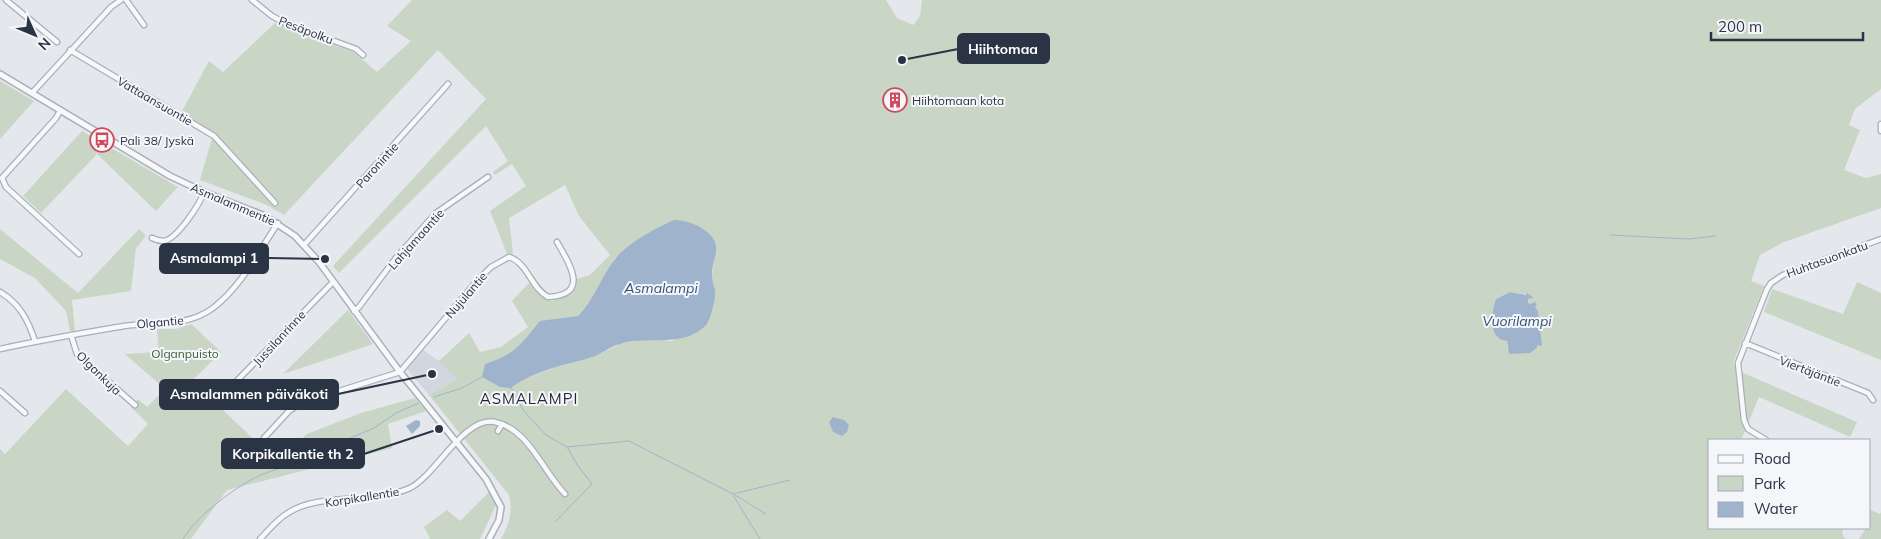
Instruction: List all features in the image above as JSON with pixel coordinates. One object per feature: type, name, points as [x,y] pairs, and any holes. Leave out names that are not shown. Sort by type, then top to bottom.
[{"type":"street","points":[[6,0],[57,42]]},
{"type":"street","points":[[32,93],[111,7],[121,0]]},
{"type":"street","points":[[126,0],[144,25]]},
{"type":"street","name":"Pesäpolku","points":[[252,0],[283,22],[356,49],[363,54]]},
{"type":"street","name":"Vattaansuontie","points":[[70,50],[214,136],[275,203]]},
{"type":"street","name":"Asmalammentie","points":[[0,74],[170,176],[204,192],[249,208],[278,223],[304,245],[400,372],[486,479],[499,501],[499,520],[489,539]]},
{"type":"street","name":"Paronintie","points":[[304,245],[448,84]]},
{"type":"street","points":[[60,111],[56,118],[2,178],[6,187],[79,254]]},
{"type":"street","points":[[1881,124],[1881,131]]},
{"type":"street","name":"Lahjamaantie","points":[[354,311],[360,307],[395,259],[436,213],[488,177]]},
{"type":"street","points":[[152,238],[163,241],[170,238],[198,208],[204,192]]},
{"type":"street","name":"Olgantie","points":[[0,349],[35,341],[139,324],[180,322],[203,314],[216,306],[234,286],[278,223]]},
{"type":"street","name":"Huhtasuonkatu","points":[[1764,439],[1748,429],[1744,420],[1738,372],[1745,343],[1767,289],[1776,279],[1881,239]]},
{"type":"street","name":"Nujulantie","points":[[400,372],[476,282],[491,267],[504,259],[510,257],[520,262],[536,288],[548,297],[559,296],[569,290],[574,281],[574,274],[557,242]]},
{"type":"street","name":"Jussilanrinne","points":[[225,393],[333,282]]},
{"type":"street","points":[[0,292],[23,312],[35,341]]},
{"type":"street","name":"Olgankuja","points":[[71,335],[77,354],[136,405]]},
{"type":"street","name":"Viertäjäntie","points":[[1745,343],[1868,393],[1873,400]]},
{"type":"street","points":[[264,438],[289,411],[301,403],[400,372]]},
{"type":"street","points":[[0,391],[26,413]]},
{"type":"street","name":"Korpikallentie","points":[[260,539],[288,512],[304,505],[398,493],[414,486],[430,474],[457,442],[485,422],[502,424]]},
{"type":"street","points":[[498,431],[502,424],[522,438],[566,494]]},
{"type":"shaded area","points":[[423,350],[439,361],[457,379],[429,395],[407,369]]},
{"type":"green space","points":[[412,0],[886,0],[897,18],[913,25],[920,16],[922,0],[1881,0],[1881,89],[1855,109],[1849,125],[1860,130],[1844,170],[1866,178],[1881,174],[1881,208],[1784,242],[1760,255],[1751,281],[1764,286],[1733,363],[1741,372],[1857,422],[1850,437],[1759,397],[1741,439],[1708,439],[1708,529],[1842,529],[1843,536],[1846,539],[501,539],[511,507],[509,495],[429,395],[457,379],[439,361],[469,333],[480,352],[501,347],[528,327],[512,301],[530,282],[539,294],[552,301],[571,292],[576,279],[590,275],[610,255],[579,216],[565,185],[509,218],[513,254],[507,254],[490,211],[526,186],[512,164],[495,175],[493,172],[508,161],[486,126],[339,273],[333,266],[486,99],[438,50],[284,215],[267,205],[200,180],[213,135],[180,115],[209,61],[223,72],[275,23],[355,53],[377,72],[411,41],[387,26]],"holes":[[[716,245],[712,276],[715,295],[708,323],[672,341],[648,339],[619,344],[594,357],[566,363],[522,380],[511,388],[485,364],[506,357],[524,341],[565,318],[578,316],[594,296],[616,257]],[[1510,292],[1529,295],[1534,298],[1528,299],[1528,301],[1538,311],[1541,343],[1537,345],[1537,349],[1520,353],[1507,348],[1507,341],[1499,337],[1492,327],[1496,299]]]},
{"type":"green space","points":[[0,81],[34,101],[0,139]]},
{"type":"green space","points":[[82,131],[178,187],[156,211],[97,154],[41,213],[23,196]]},
{"type":"green space","points":[[0,229],[78,293],[139,229],[146,236],[136,248],[131,291],[72,300],[75,331],[70,331],[66,311],[35,278],[0,259]]},
{"type":"green space","points":[[1857,282],[1881,293],[1881,360],[1764,312],[1772,289],[1843,314]]},
{"type":"green space","points":[[348,310],[373,344],[283,374]]},
{"type":"green space","name":"Olganpuisto","points":[[191,324],[221,352],[192,381],[277,461],[307,434],[361,413],[415,398],[426,411],[388,424],[392,448],[227,490],[191,539],[0,539],[0,449],[5,454],[66,389],[128,446],[148,424],[131,407],[138,399],[147,407],[165,389],[125,354],[159,352],[157,329],[176,329]]},
{"type":"green space","points":[[490,491],[496,505],[480,539],[430,539],[424,527],[447,510],[460,521]]},
{"type":"green space","points":[[1871,510],[1880,514],[1881,512],[1881,539],[1859,539],[1865,529],[1871,529]]},
{"type":"water","name":"Asmalampi","points":[[674,220],[692,223],[703,229],[712,237],[716,246],[712,272],[715,293],[714,302],[707,324],[698,332],[677,339],[631,342],[616,345],[593,357],[540,372],[511,388],[500,387],[482,377],[485,364],[517,348],[540,321],[578,316],[621,252],[643,236]]},
{"type":"water","name":"Vuorilampi","points":[[1510,292],[1526,295],[1527,293],[1534,298],[1528,299],[1528,302],[1530,304],[1535,302],[1537,304],[1535,307],[1538,311],[1542,346],[1537,345],[1537,348],[1530,353],[1509,354],[1507,341],[1497,336],[1492,325],[1496,299]]},
{"type":"water","points":[[833,417],[844,420],[849,425],[847,432],[842,436],[833,432],[829,422]]},
{"type":"water","points":[[416,420],[420,421],[420,426],[412,434],[406,426]]},
{"type":"waterway","points":[[1610,235],[1689,239],[1716,236]]},
{"type":"waterway","points":[[434,397],[462,388],[482,377]]},
{"type":"waterway","points":[[511,388],[523,410],[546,435],[567,447],[629,441],[733,494],[790,480]]},
{"type":"waterway","points":[[183,539],[190,529],[211,508],[250,480],[374,428],[396,413],[419,403]]},
{"type":"waterway","points":[[556,521],[592,484],[578,466],[567,447]]},
{"type":"waterway","points":[[733,495],[760,539]]},
{"type":"waterway","points":[[735,495],[766,514]]},
{"type":"place","name":"Hiihtomaa","points":[[902,60]]},
{"type":"place","name":"Hiihtomaan kota","points":[[895,100]]},
{"type":"place","name":"Pali 38/ Jyskä","points":[[102,140]]},
{"type":"place","name":"Asmalampi 1","points":[[325,259]]},
{"type":"place","name":"Asmalammen päiväkoti","points":[[432,374]]},
{"type":"place","name":"Korpikallentie th 2","points":[[439,429]]},
{"type":"district","name":"ASMALAMPI","points":[[529,398]]}]
